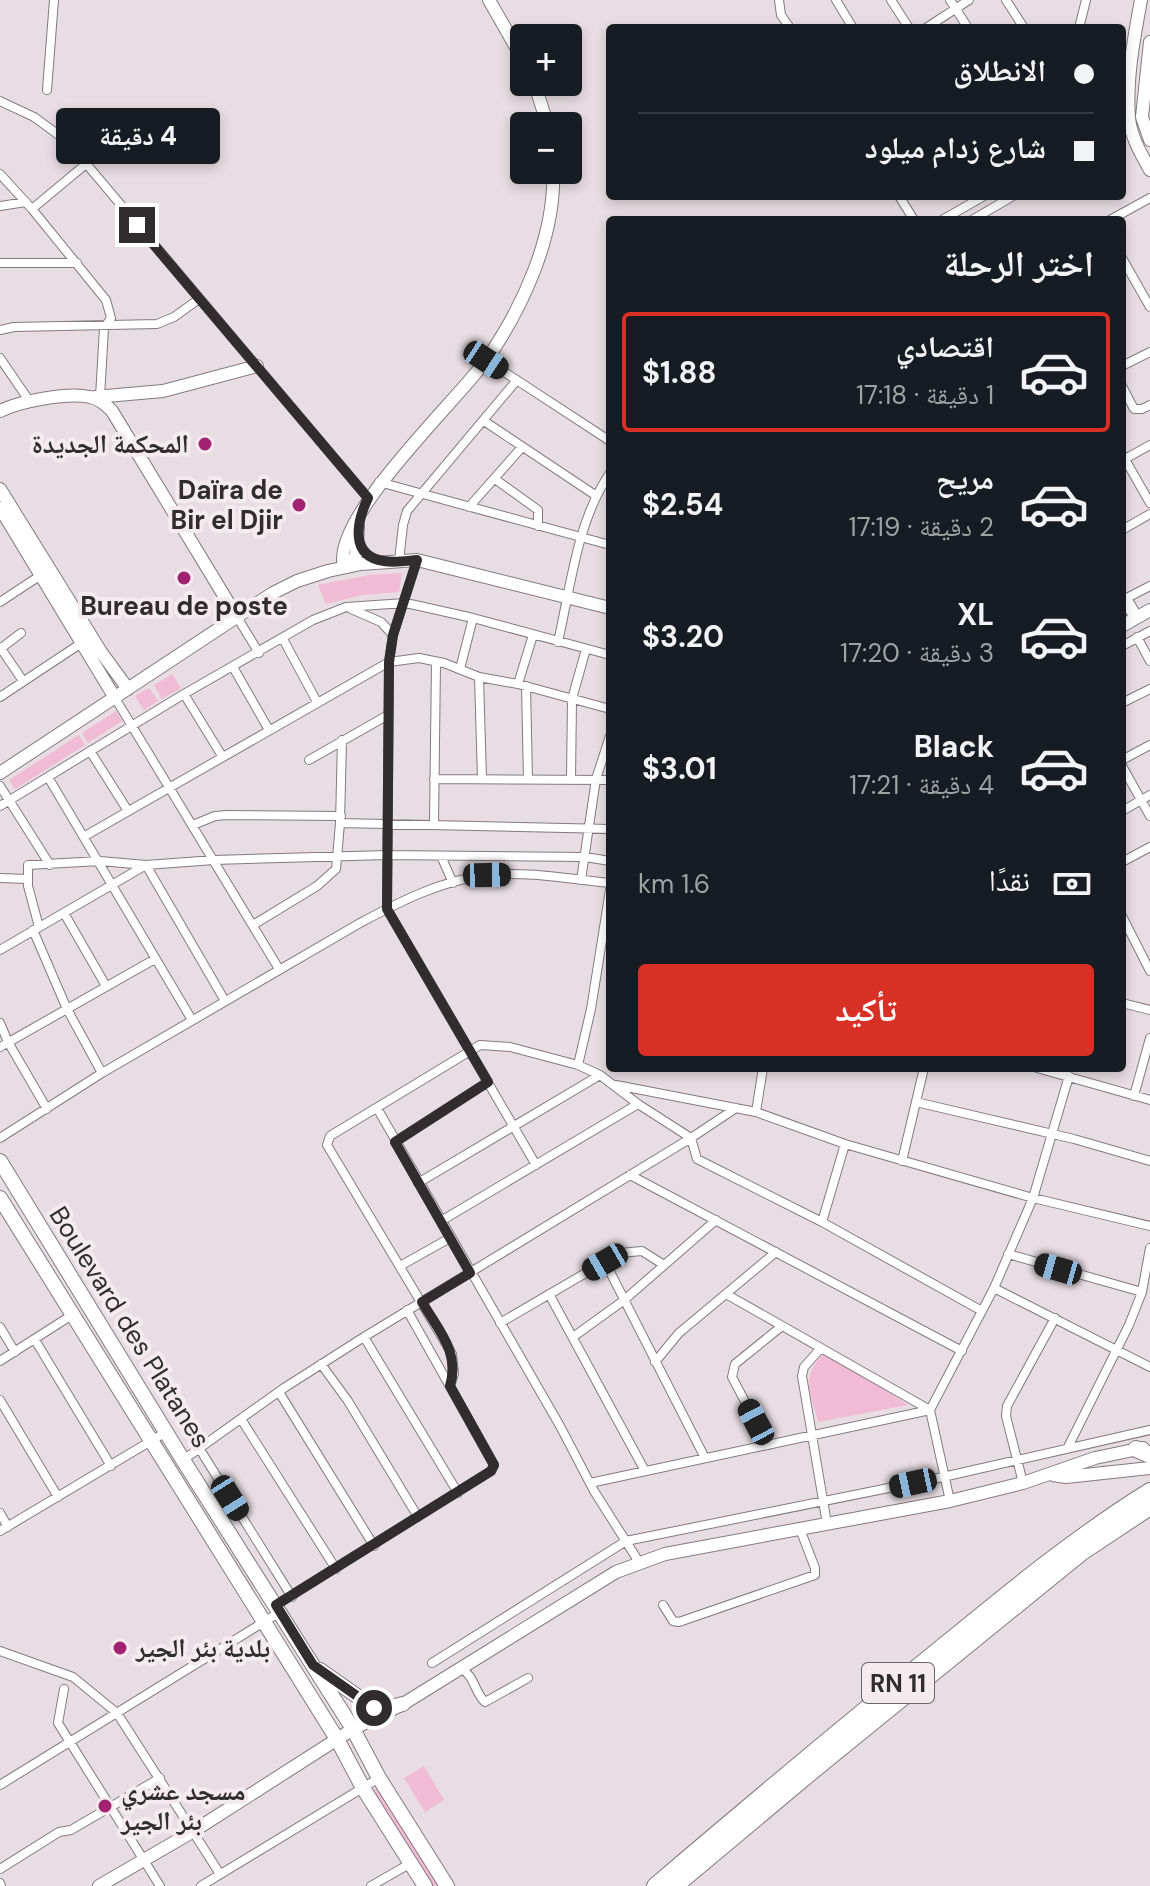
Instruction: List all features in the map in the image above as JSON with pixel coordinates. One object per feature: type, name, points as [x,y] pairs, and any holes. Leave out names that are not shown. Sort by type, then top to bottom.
[{"type":"highway","name":"RN 11","points":[[655,1886],[807,1756],[994,1605],[1097,1525],[1150,1491]]},
{"type":"highway","name":"RN 11","points":[[675,1886],[1082,1552],[1150,1507]]},
{"type":"main road","points":[[489,0],[510,37]]},
{"type":"main road","points":[[1141,0],[1131,57],[1139,134],[1150,170]]},
{"type":"main road","points":[[1139,134],[1150,42]]},
{"type":"main road","points":[[347,566],[342,555],[353,539],[368,498],[486,360],[512,316],[540,250],[552,184]]},
{"type":"main road","points":[[0,411],[30,402],[163,391],[257,366]]},
{"type":"main road","points":[[95,397],[112,411],[237,617]]},
{"type":"main road","points":[[0,489],[101,652],[128,689]]},
{"type":"main road","points":[[0,508],[115,698]]},
{"type":"main road","points":[[353,539],[366,553],[392,562]]},
{"type":"main road","points":[[328,571],[353,539]]},
{"type":"main road","points":[[0,773],[285,587],[328,571],[347,566],[417,560],[606,607]]},
{"type":"main road","points":[[1126,602],[1136,617]]},
{"type":"main road","points":[[1126,623],[1150,610]]},
{"type":"main road","name":"Boulevard des Platanes","points":[[0,1161],[447,1886]]},
{"type":"main road","name":"Boulevard des Platanes","points":[[1,1202],[337,1739],[363,1788],[425,1886]]},
{"type":"main road","points":[[99,1886],[192,1832],[353,1729],[403,1704],[616,1572],[639,1562],[665,1554],[950,1501],[1053,1475],[1061,1469],[1095,1458],[1145,1450]]},
{"type":"main road","points":[[1053,1475],[1066,1477],[1150,1468]]},
{"type":"main road","points":[[313,1665],[374,1708],[403,1704]]},
{"type":"street","points":[[47,90],[54,0]]},
{"type":"street","points":[[779,0],[781,15],[787,24]]},
{"type":"street","points":[[836,0],[851,24]]},
{"type":"street","points":[[891,0],[906,24]]},
{"type":"street","points":[[950,0],[965,24]]},
{"type":"street","points":[[932,24],[969,0]]},
{"type":"street","points":[[1006,0],[1021,24]]},
{"type":"street","points":[[1079,24],[1085,0]]},
{"type":"street","points":[[0,101],[53,129],[86,164],[368,498]]},
{"type":"street","points":[[0,206],[29,206],[86,164]]},
{"type":"street","points":[[0,174],[106,300],[111,318],[104,328],[95,397]]},
{"type":"street","points":[[1117,216],[1150,198]]},
{"type":"street","points":[[949,216],[977,200]]},
{"type":"street","points":[[988,216],[1008,200]]},
{"type":"street","points":[[0,263],[77,263]]},
{"type":"street","points":[[1126,265],[1150,307]]},
{"type":"street","points":[[1126,279],[1132,276]]},
{"type":"street","points":[[0,330],[14,327],[104,328],[157,324],[174,317],[199,299]]},
{"type":"street","points":[[1126,364],[1150,352]]},
{"type":"street","points":[[0,358],[30,402]]},
{"type":"street","points":[[486,360],[606,438]]},
{"type":"street","points":[[392,562],[407,511],[517,380]]},
{"type":"street","points":[[1126,394],[1134,409],[1150,405]]},
{"type":"street","points":[[484,421],[595,495]]},
{"type":"street","points":[[1126,456],[1150,445]]},
{"type":"street","points":[[469,507],[522,447]]},
{"type":"street","points":[[1126,461],[1150,503]]},
{"type":"street","points":[[495,479],[538,510],[538,526]]},
{"type":"street","points":[[558,642],[582,538],[595,495],[606,479]]},
{"type":"street","points":[[379,482],[606,544]]},
{"type":"street","points":[[1126,528],[1150,514]]},
{"type":"street","points":[[417,560],[393,635],[389,662],[387,909],[536,1165]]},
{"type":"street","points":[[0,602],[41,575]]},
{"type":"street","points":[[1126,597],[1150,586]]},
{"type":"street","points":[[0,806],[184,694],[313,620],[346,607],[405,603],[606,654]]},
{"type":"street","points":[[346,607],[381,622],[393,635]]},
{"type":"street","points":[[237,617],[259,653]]},
{"type":"street","points":[[460,669],[473,618]]},
{"type":"street","points":[[1126,644],[1150,631]]},
{"type":"street","points":[[21,633],[0,648],[23,681]]},
{"type":"street","points":[[528,779],[522,685],[533,635]]},
{"type":"street","points":[[1137,637],[1150,661]]},
{"type":"street","points":[[283,639],[317,702]]},
{"type":"street","points":[[0,697],[83,642]]},
{"type":"street","points":[[571,779],[572,699],[586,649]]},
{"type":"street","points":[[85,836],[389,662],[419,658],[479,677],[522,685],[606,708]]},
{"type":"street","points":[[434,824],[436,662]]},
{"type":"street","points":[[233,667],[269,730]]},
{"type":"street","points":[[479,677],[482,779]]},
{"type":"street","points":[[1126,701],[1150,689]]},
{"type":"street","points":[[184,694],[222,756]]},
{"type":"street","points":[[115,698],[279,969]]},
{"type":"street","points":[[309,760],[388,715]]},
{"type":"street","points":[[253,925],[329,877],[336,869],[342,740]]},
{"type":"street","points":[[1126,760],[1150,745]]},
{"type":"street","points":[[581,880],[596,779],[606,748]]},
{"type":"street","points":[[90,751],[128,811]]},
{"type":"street","points":[[1126,769],[1146,798],[1150,816]]},
{"type":"street","points":[[48,777],[192,1020]]},
{"type":"street","points":[[434,779],[606,780]]},
{"type":"street","points":[[0,786],[50,865]]},
{"type":"street","points":[[1126,809],[1146,798]]},
{"type":"street","points":[[193,825],[215,816],[227,815],[606,829]]},
{"type":"street","points":[[1126,860],[1150,847]]},
{"type":"street","points":[[102,1073],[67,1009],[36,929],[27,879],[28,865],[100,861],[146,865],[387,855],[585,857],[606,860]]},
{"type":"street","points":[[441,856],[453,883]]},
{"type":"street","points":[[0,950],[146,865]]},
{"type":"street","points":[[146,865],[225,1001]]},
{"type":"street","points":[[0,1138],[102,1073],[387,909],[453,883],[487,875],[606,883]]},
{"type":"street","points":[[0,878],[27,879]]},
{"type":"street","points":[[64,913],[106,986]]},
{"type":"street","points":[[1126,924],[1150,971]]},
{"type":"street","points":[[578,1065],[605,948]]},
{"type":"street","points":[[4,1045],[155,959]]},
{"type":"street","points":[[1126,1004],[1150,1010]]},
{"type":"street","points":[[0,1023],[4,1045],[47,1109]]},
{"type":"street","points":[[1134,1096],[1150,1038]]},
{"type":"street","points":[[450,1386],[454,1374],[452,1354],[327,1145],[330,1136],[480,1045],[510,1047],[578,1065],[600,1075],[691,1138],[697,1159],[822,1222],[982,1311]]},
{"type":"street","points":[[756,1112],[762,1072]]},
{"type":"street","points":[[902,1161],[923,1072]]},
{"type":"street","points":[[1053,1072],[1150,1100]]},
{"type":"street","points":[[418,1183],[600,1075]]},
{"type":"street","points":[[950,1501],[930,1410],[994,1288],[1033,1198],[1069,1076]]},
{"type":"street","points":[[395,1142],[488,1082]]},
{"type":"street","points":[[616,1085],[756,1112],[902,1161],[1033,1198],[1150,1226]]},
{"type":"street","points":[[916,1102],[1150,1161]]},
{"type":"street","points":[[441,1221],[638,1104]]},
{"type":"street","points":[[377,1108],[590,1483],[639,1562]]},
{"type":"street","points":[[183,1460],[321,1364],[736,1108]]},
{"type":"street","points":[[822,1222],[845,1144]]},
{"type":"street","points":[[630,1175],[962,1351]]},
{"type":"street","points":[[573,1337],[623,1301],[716,1220]]},
{"type":"street","points":[[400,1266],[450,1238]]},
{"type":"street","points":[[1068,1447],[1142,1292],[1150,1248]]},
{"type":"street","points":[[500,1323],[631,1250],[642,1251],[664,1265]]},
{"type":"street","points":[[655,1362],[679,1333],[776,1252]]},
{"type":"street","points":[[1008,1254],[1142,1292]]},
{"type":"street","points":[[605,1262],[705,1458]]},
{"type":"street","points":[[994,1288],[1150,1367]]},
{"type":"street","points":[[549,1294],[645,1471]]},
{"type":"street","points":[[726,1294],[930,1410]]},
{"type":"street","points":[[0,1785],[263,1623],[292,1597],[491,1471],[494,1465],[407,1310]]},
{"type":"street","points":[[0,1361],[72,1315]]},
{"type":"street","points":[[1023,1483],[1006,1416],[1007,1406],[1055,1318]]},
{"type":"street","points":[[768,1445],[732,1377],[732,1371],[735,1364],[782,1326]]},
{"type":"street","points":[[0,1327],[15,1352]]},
{"type":"street","points":[[364,1337],[458,1493]]},
{"type":"street","points":[[35,1340],[111,1466]]},
{"type":"street","points":[[821,1348],[804,1367],[802,1376],[827,1524]]},
{"type":"street","points":[[321,1364],[348,1401],[418,1517]]},
{"type":"street","points":[[279,1392],[374,1546]]},
{"type":"street","points":[[0,1400],[58,1497]]},
{"type":"street","points":[[590,1483],[930,1410]]},
{"type":"street","points":[[241,1419],[336,1569]]},
{"type":"street","points":[[432,1663],[626,1541],[943,1477],[1150,1430]]},
{"type":"street","points":[[0,1513],[4,1529],[166,1432]]},
{"type":"street","points":[[199,1448],[292,1597]]},
{"type":"street","points":[[663,1605],[673,1621],[679,1622],[815,1575],[800,1529]]},
{"type":"street","points":[[0,1640],[4,1652],[73,1677],[117,1713],[220,1874]]},
{"type":"street","points":[[461,1668],[471,1675],[485,1702],[528,1678]]},
{"type":"street","points":[[64,1689],[58,1723],[160,1886]]},
{"type":"street","points":[[0,1869],[59,1832],[71,1830],[160,1778]]},
{"type":"street","points":[[201,1886],[379,1778]]},
{"type":"street","points":[[371,1886],[411,1863]]},
{"type":"shaded area","points":[[402,573],[399,592],[362,595],[326,604],[318,585],[369,575]]},
{"type":"shaded area","points":[[172,674],[181,688],[162,699],[154,685]]},
{"type":"shaded area","points":[[149,688],[158,701],[144,710],[135,696]]},
{"type":"shaded area","points":[[116,711],[122,721],[88,743],[82,733]]},
{"type":"shaded area","points":[[79,735],[85,745],[15,789],[9,780]]},
{"type":"shaded area","points":[[826,1351],[908,1405],[818,1422],[809,1377]]},
{"type":"shaded area","points":[[424,1766],[444,1800],[425,1812],[404,1778]]},
{"type":"shaded area","points":[[381,1785],[442,1886],[429,1886],[371,1791]]},
{"type":"place","name":"المحكمة الجديدة","points":[[205,444]]},
{"type":"place","name":"Daïra de Bir el Djir","points":[[299,505]]},
{"type":"place","name":"Bureau de poste","points":[[184,578]]},
{"type":"place","name":"بلدية بئر الجير","points":[[120,1648]]},
{"type":"place","name":"مسجد عشري بئر الجير","points":[[105,1806]]},
{"type":"route","points":[[137,225],[368,498],[358,520],[357,540],[366,553],[386,562],[417,560],[393,635],[389,662],[387,909],[488,1082],[395,1142],[470,1273],[422,1302],[452,1354],[454,1374],[450,1386],[494,1465],[491,1471],[458,1493],[276,1605],[313,1665],[374,1708]]}]
